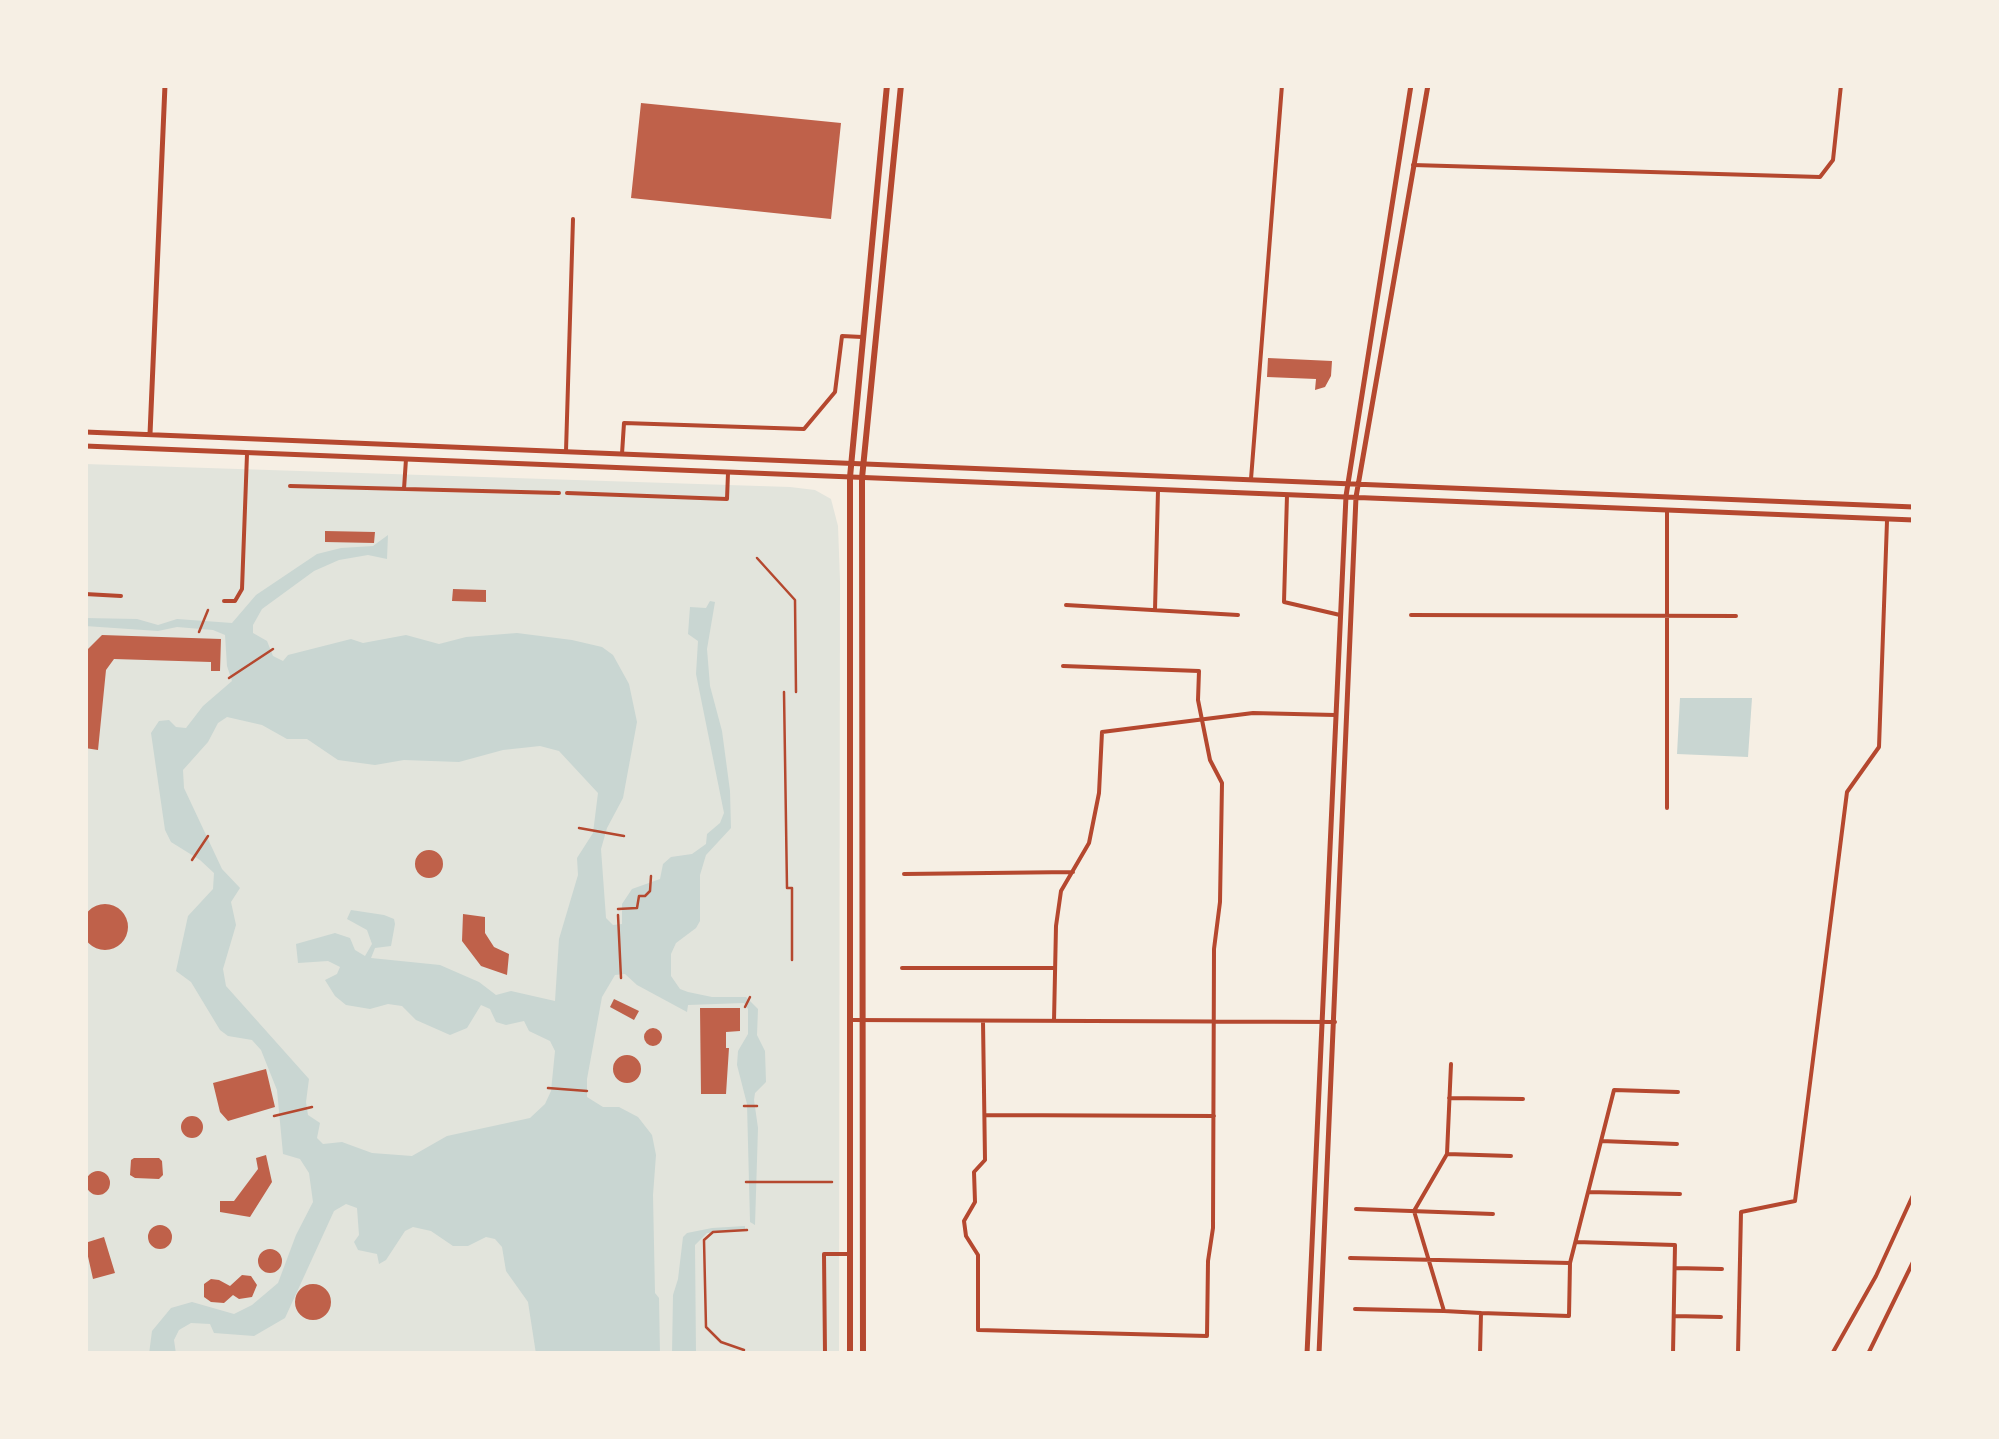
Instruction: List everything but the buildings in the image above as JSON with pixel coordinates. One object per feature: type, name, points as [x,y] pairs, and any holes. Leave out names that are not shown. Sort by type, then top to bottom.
[{"type":"main road","points":[[850,1354],[850,465],[887,85]]},
{"type":"main road","points":[[863,1354],[862,465],[900,85]]},
{"type":"main road","points":[[867,287],[880,288]]},
{"type":"street","points":[[150,434],[165,85]]},
{"type":"street","points":[[1250,479],[1282,85]]},
{"type":"street","points":[[1307,1354],[1347,482],[1411,85]]},
{"type":"street","points":[[1319,1354],[1356,497],[1428,85]]},
{"type":"street","points":[[1413,165],[1820,177],[1833,160],[1841,85]]},
{"type":"street","points":[[566,452],[574,218]]},
{"type":"street","points":[[622,468],[624,423],[804,429],[835,392],[842,336],[862,337]]},
{"type":"street","points":[[85,432],[1914,507]]},
{"type":"street","points":[[404,489],[406,445]]},
{"type":"street","points":[[85,446],[1914,520]]},
{"type":"street","points":[[224,600],[235,601],[242,589],[247,452]]},
{"type":"street","points":[[567,494],[727,499],[728,473]]},
{"type":"street","points":[[1088,486],[1089,473]]},
{"type":"street","points":[[290,486],[560,493]]},
{"type":"street","points":[[1155,610],[1158,490]]},
{"type":"street","points":[[1287,495],[1284,602],[1340,615]]},
{"type":"street","points":[[1738,1354],[1742,1212],[1794,1201],[1847,792],[1879,748],[1887,506]]},
{"type":"street","points":[[1667,510],[1668,808]]},
{"type":"street","points":[[85,594],[121,596]]},
{"type":"street","points":[[1066,605],[1238,615]]},
{"type":"street","points":[[1411,614],[1736,616]]},
{"type":"street","points":[[983,1021],[985,1160],[974,1172],[975,1202],[964,1221],[966,1236],[978,1255],[978,1330],[1207,1336],[1208,1261],[1213,1228],[1214,949],[1220,902],[1222,783],[1210,760],[1198,700],[1199,671],[1063,666]]},
{"type":"street","points":[[1054,1021],[1056,926],[1062,891],[1090,843],[1099,793],[1102,732],[1253,713],[1335,715]]},
{"type":"street","points":[[904,874],[1073,872]]},
{"type":"street","points":[[902,968],[1055,968]]},
{"type":"street","points":[[850,1020],[1335,1022]]},
{"type":"street","points":[[1444,1311],[1414,1211],[1447,1154],[1451,1064]]},
{"type":"street","points":[[1355,1309],[1569,1316],[1570,1263],[1614,1090],[1678,1092]]},
{"type":"street","points":[[1450,1098],[1523,1100]]},
{"type":"street","points":[[984,1116],[1214,1116]]},
{"type":"street","points":[[1601,1142],[1677,1144]]},
{"type":"street","points":[[1447,1154],[1512,1156]]},
{"type":"street","points":[[1588,1192],[1680,1194]]},
{"type":"street","points":[[1832,1354],[1876,1276],[1914,1193]]},
{"type":"street","points":[[1356,1210],[1493,1214]]},
{"type":"street","points":[[1576,1242],[1676,1245],[1673,1354]]},
{"type":"street","points":[[825,1354],[824,1254],[849,1254]]},
{"type":"street","points":[[1350,1258],[1570,1263]]},
{"type":"street","points":[[1868,1354],[1914,1260]]},
{"type":"street","points":[[1675,1268],[1722,1269]]},
{"type":"street","points":[[1480,1354],[1481,1313]]},
{"type":"street","points":[[1674,1316],[1721,1317]]},
{"type":"path","points":[[756,558],[795,600],[796,692]]},
{"type":"path","points":[[199,632],[208,610]]},
{"type":"path","points":[[229,678],[272,649]]},
{"type":"path","points":[[784,692],[792,960]]},
{"type":"path","points":[[579,828],[624,836]]},
{"type":"path","points":[[192,860],[208,836]]},
{"type":"path","points":[[621,978],[618,912],[637,908],[639,896],[650,891],[651,876]]},
{"type":"path","points":[[745,1007],[750,997]]},
{"type":"path","points":[[548,1088],[588,1091]]},
{"type":"path","points":[[274,1116],[312,1106]]},
{"type":"path","points":[[744,1106],[757,1106]]},
{"type":"path","points":[[746,1182],[832,1182]]},
{"type":"path","points":[[744,1350],[720,1342],[706,1327],[704,1240],[713,1232],[747,1230]]},
{"type":"shaded area","points":[[85,464],[790,487],[815,490],[831,499],[838,526],[840,580],[839,1354],[85,1354]]},
{"type":"shaded area","points":[[388,535],[387,559],[368,555],[339,560],[314,571],[262,609],[253,633],[267,641],[273,656],[283,661],[288,655],[351,639],[363,643],[406,635],[439,644],[466,637],[517,633],[572,640],[602,647],[613,655],[629,684],[637,722],[623,798],[601,849],[606,918],[613,925],[622,924],[622,904],[632,889],[660,879],[663,864],[671,857],[692,854],[706,844],[707,834],[720,823],[724,813],[696,674],[698,641],[688,634],[690,607],[706,608],[710,601],[715,602],[707,649],[710,686],[722,731],[731,828],[706,855],[700,875],[700,921],[676,943],[671,954],[671,976],[680,989],[712,997],[746,997],[758,1009],[757,1035],[765,1051],[766,1082],[755,1093],[754,1100],[758,1128],[755,1225],[750,1222],[747,1104],[737,1065],[738,1051],[748,1034],[748,1009],[744,1003],[688,1005],[687,1012],[637,985],[625,974],[615,975],[602,997],[587,1079],[587,1097],[603,1107],[619,1107],[638,1117],[652,1135],[656,1155],[653,1195],[660,1354],[536,1354],[528,1302],[506,1271],[502,1247],[495,1239],[486,1237],[468,1246],[453,1246],[431,1231],[413,1227],[405,1231],[386,1260],[379,1264],[377,1254],[358,1250],[354,1242],[359,1235],[357,1208],[346,1204],[334,1211],[285,1318],[254,1336],[214,1333],[210,1324],[191,1323],[179,1330],[174,1340],[176,1354],[149,1354],[152,1331],[171,1308],[192,1302],[234,1314],[252,1305],[278,1283],[313,1202],[309,1173],[300,1159],[283,1154],[277,1090],[261,1050],[252,1040],[228,1036],[220,1030],[191,982],[176,971],[188,916],[213,889],[214,873],[171,842],[165,830],[151,733],[159,721],[169,720],[176,727],[186,728],[203,706],[232,681],[225,635],[177,627],[158,631],[85,626],[85,618],[137,619],[158,625],[177,619],[232,623],[256,595],[317,554],[373,546]],"holes":[[[227,717],[262,725],[287,739],[307,739],[338,760],[375,765],[404,760],[459,762],[503,750],[540,746],[559,751],[598,793],[593,833],[577,858],[578,875],[559,939],[555,1001],[511,991],[496,995],[479,982],[440,965],[371,958],[375,948],[391,946],[394,919],[384,915],[351,910],[347,919],[367,930],[372,944],[365,956],[355,950],[350,938],[335,933],[296,944],[298,963],[328,961],[340,967],[337,974],[325,980],[346,1005],[370,1009],[388,1004],[402,1006],[416,1020],[450,1035],[467,1028],[481,1005],[490,1009],[496,1022],[506,1025],[524,1021],[529,1031],[550,1041],[555,1051],[551,1091],[545,1104],[530,1118],[447,1136],[412,1156],[372,1153],[342,1142],[323,1144],[317,1138],[320,1123],[308,1115],[306,1102],[309,1079],[226,986],[223,969],[236,925],[231,902],[240,888],[222,869],[184,788],[183,770],[208,742],[218,723]]]},
{"type":"shaded area","points":[[1680,698],[1752,698],[1748,757],[1677,754]]},
{"type":"shaded area","points":[[745,1226],[745,1230],[707,1233],[695,1245],[696,1354],[672,1354],[673,1295],[683,1237],[712,1228]]}]
